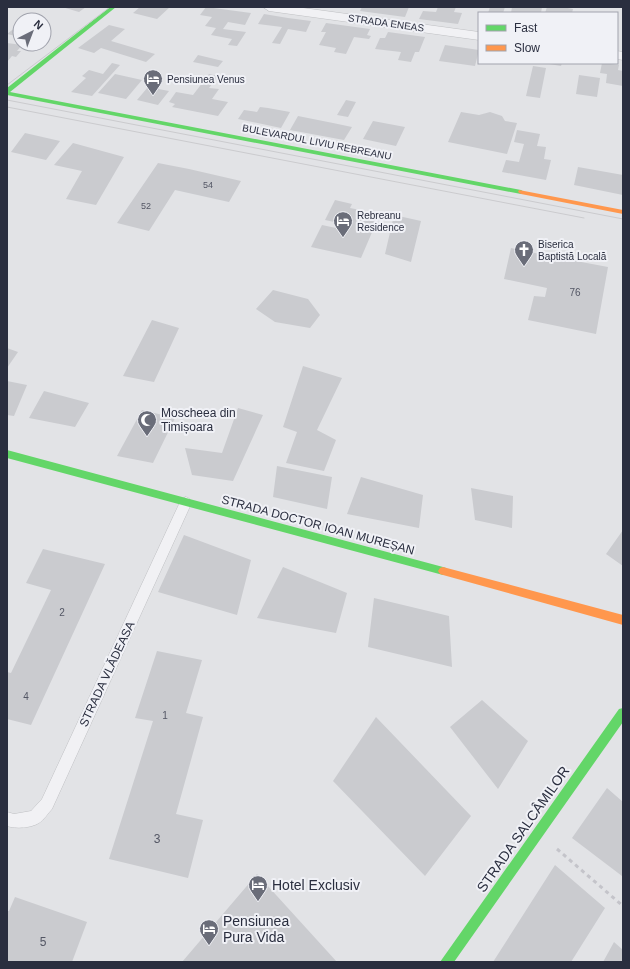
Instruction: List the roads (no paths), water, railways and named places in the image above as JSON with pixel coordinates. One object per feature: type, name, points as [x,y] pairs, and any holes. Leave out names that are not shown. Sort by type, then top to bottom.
[{"type":"street","points":[[7,92],[66,42],[113,7]]},
{"type":"street","name":"STRADA ENEAS","points":[[269,7],[478,36]]},
{"type":"street","name":"BULEVARDUL LIVIU REBREANU","points":[[7,92],[623,212]]},
{"type":"street","name":"STRADA DOCTOR IOAN MUREȘAN","points":[[7,454],[623,620]]},
{"type":"street","name":"STRADA SALCÂMILOR","points":[[446,962],[623,713]]},
{"type":"lane","name":"STRADA VLĂDEASA","points":[[7,820],[14,821],[35,818],[47,804],[186,502]]},
{"type":"tram line","points":[[7,85],[110,7]]},
{"type":"tram line","points":[[7,100],[623,219]]},
{"type":"tram line","points":[[7,107],[584,218]]},
{"type":"place","name":"Pensiunea Venus","points":[[153,96]]},
{"type":"place","name":"Rebreanu Residence","points":[[343,238]]},
{"type":"place","name":"Biserica Baptistă Locală","points":[[524,267]]},
{"type":"place","name":"Moscheea din Timișoara","points":[[147,437]]},
{"type":"place","name":"Hotel Exclusiv","points":[[258,902]]},
{"type":"place","name":"Pensiunea Pura Vida","points":[[209,946]]}]
